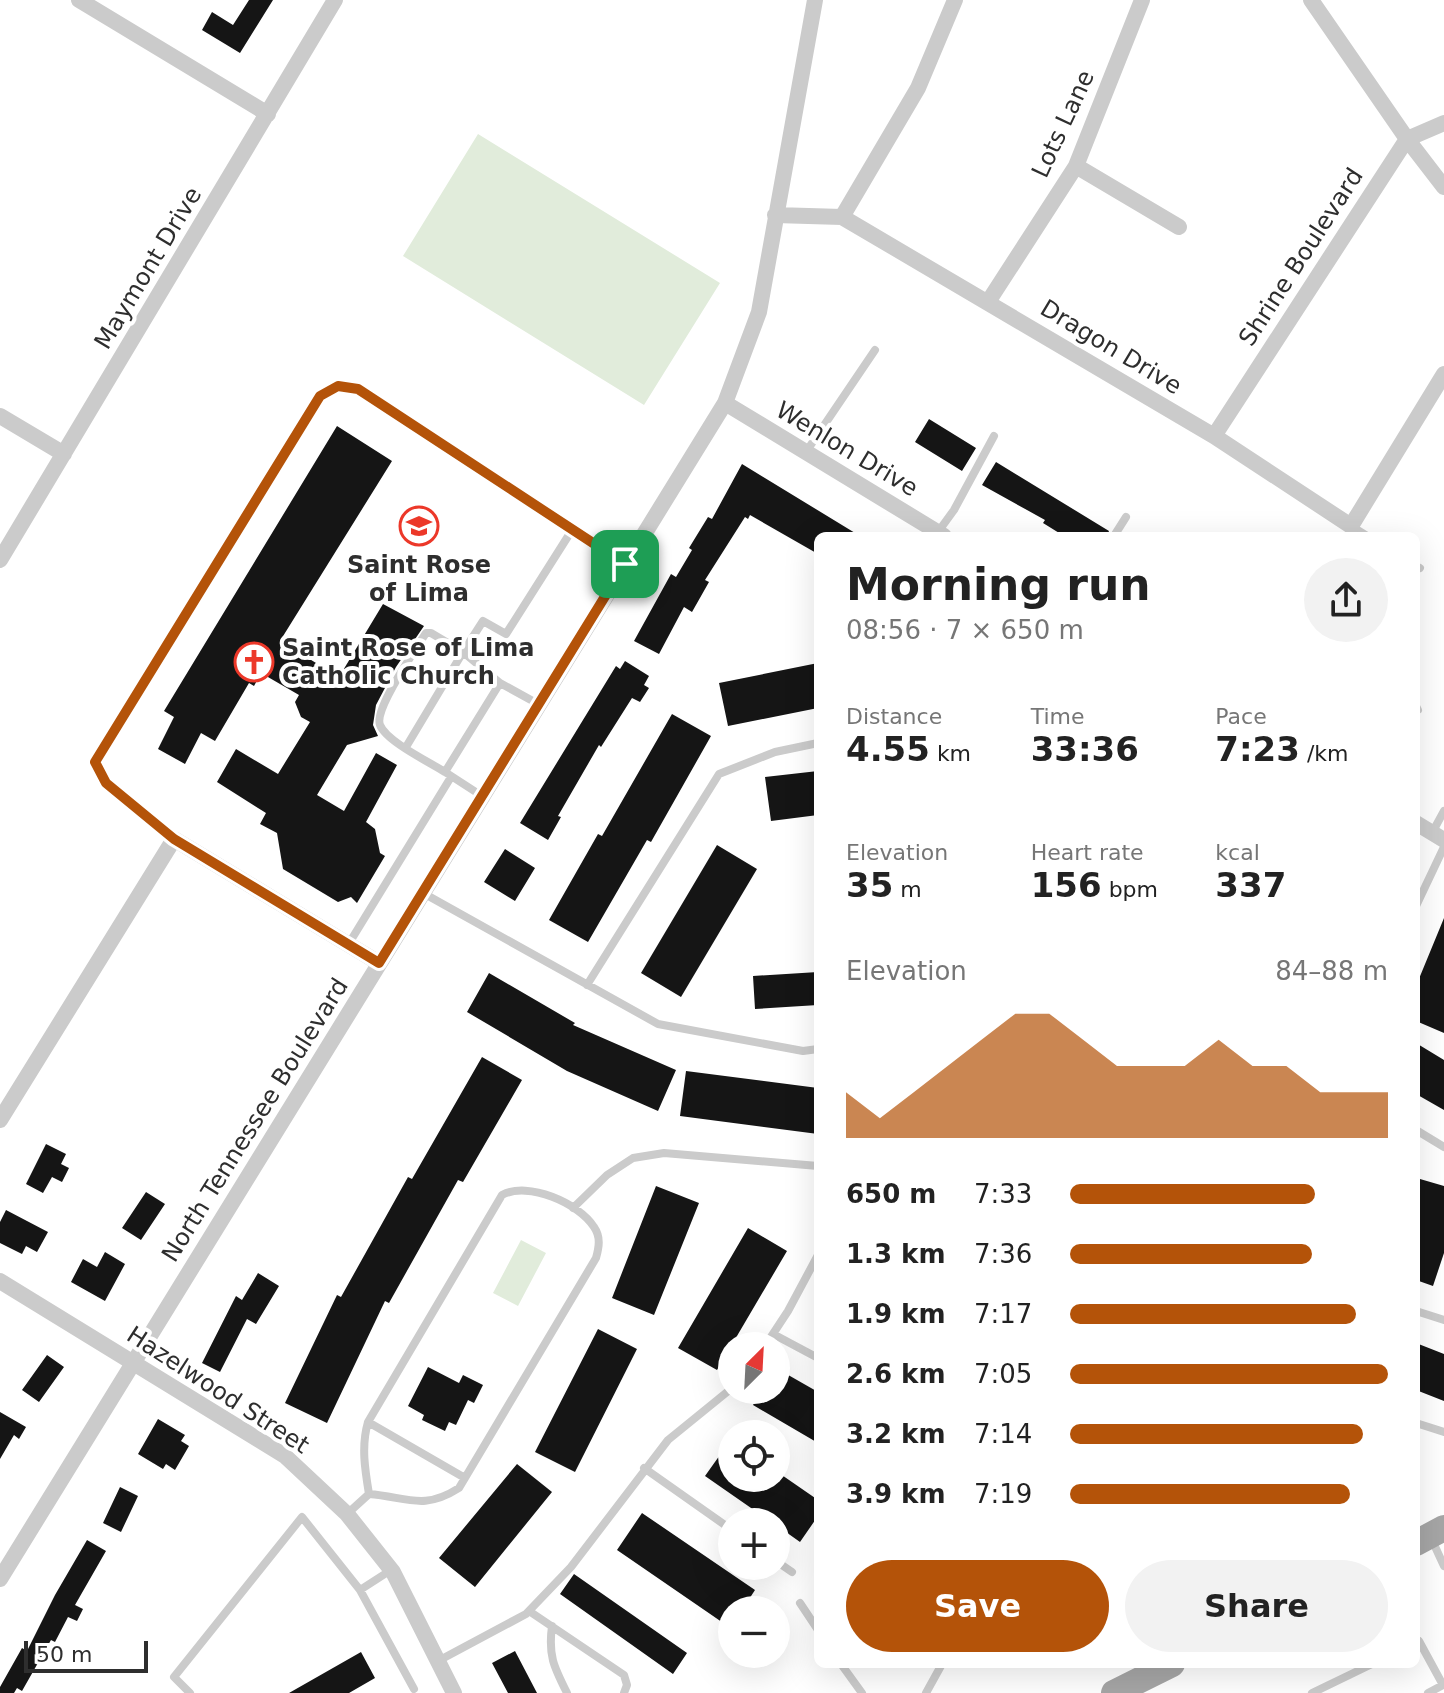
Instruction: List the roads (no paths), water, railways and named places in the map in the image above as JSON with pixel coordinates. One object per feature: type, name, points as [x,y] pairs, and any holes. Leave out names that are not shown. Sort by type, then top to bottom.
[{"type":"main road","points":[[1123,1691],[1165,1668]]},
{"type":"street","points":[[79,0],[268,114]]},
{"type":"street","name":"Maymont Drive","points":[[0,560],[335,0]]},
{"type":"street","name":"North Tennessee Boulevard","points":[[0,1579],[725,403],[759,312],[815,0]]},
{"type":"street","points":[[775,215],[842,217],[918,88],[955,0]]},
{"type":"street","name":"Lots Lane","points":[[988,302],[1076,166],[1142,0]]},
{"type":"street","points":[[1311,0],[1444,187]]},
{"type":"street","points":[[1407,139],[1444,123]]},
{"type":"street","name":"Shrine Boulevard","points":[[1214,436],[1407,139]]},
{"type":"street","points":[[1076,166],[1179,227]]},
{"type":"street","name":"Dragon Drive","points":[[842,217],[1214,436],[1351,526]]},
{"type":"street","points":[[1351,526],[1444,374]]},
{"type":"street","name":"Wenlon Drive","points":[[725,403],[938,532]]},
{"type":"street","points":[[0,416],[64,454]]},
{"type":"street","points":[[1420,825],[1438,836]]},
{"type":"street","points":[[0,1120],[174,839],[379,963]]},
{"type":"street","name":"Hazelwood Street","points":[[0,1281],[285,1456],[347,1514],[391,1570],[454,1693]]},
{"type":"lane","points":[[806,452],[875,350]]},
{"type":"lane","points":[[174,839],[106,783],[95,762],[320,396],[338,386],[358,389],[625,564]]},
{"type":"lane","points":[[942,532],[994,436]]},
{"type":"lane","points":[[1117,532],[1126,517]]},
{"type":"lane","points":[[1351,526],[1361,532]]},
{"type":"lane","points":[[406,747],[483,621],[506,634],[572,530]]},
{"type":"lane","points":[[482,796],[387,735],[380,726],[383,705],[420,642],[426,633],[431,633],[463,652],[500,683],[540,705]]},
{"type":"lane","points":[[348,945],[500,683]]},
{"type":"lane","points":[[587,985],[719,774],[775,752],[814,744]]},
{"type":"lane","points":[[1438,836],[1444,811]]},
{"type":"lane","points":[[1420,898],[1444,847]]},
{"type":"lane","points":[[422,893],[658,1024],[803,1051],[814,1050]]},
{"type":"lane","points":[[1420,1132],[1444,1147]]},
{"type":"lane","points":[[573,1208],[607,1175],[633,1158],[664,1153],[814,1166]]},
{"type":"lane","points":[[522,1189],[541,1192],[586,1217],[596,1229],[600,1245],[596,1258],[459,1488],[440,1500],[409,1501],[369,1494],[364,1459],[364,1436],[368,1422],[502,1195],[522,1189]]},
{"type":"lane","points":[[774,1332],[814,1262]]},
{"type":"lane","points":[[1420,1312],[1444,1320]]},
{"type":"lane","points":[[790,1343],[814,1356]]},
{"type":"lane","points":[[438,1661],[529,1611],[571,1567],[644,1468],[686,1424],[718,1399]]},
{"type":"lane","points":[[368,1422],[465,1478]]},
{"type":"lane","points":[[1420,1424],[1444,1432]]},
{"type":"lane","points":[[644,1468],[718,1520]]},
{"type":"lane","points":[[347,1514],[369,1494]]},
{"type":"lane","points":[[190,1693],[174,1677],[302,1517],[360,1590],[412,1692]]},
{"type":"lane","points":[[1430,1536],[1444,1566]]},
{"type":"lane","points":[[360,1590],[391,1570]]},
{"type":"lane","points":[[800,1603],[814,1624]]},
{"type":"lane","points":[[529,1611],[624,1675],[627,1685],[624,1693]]},
{"type":"lane","points":[[552,1626],[549,1649],[567,1693]]},
{"type":"lane","points":[[1420,1643],[1443,1685],[1428,1693]]},
{"type":"lane","points":[[844,1668],[862,1693]]},
{"type":"lane","points":[[926,1693],[940,1668]]},
{"type":"lane","points":[[1312,1693],[1364,1668]]},
{"type":"place","name":"Saint Rose of Lima","points":[[419,526]]},
{"type":"place","name":"Saint Rose of Lima Catholic Church","points":[[254,662]]}]
